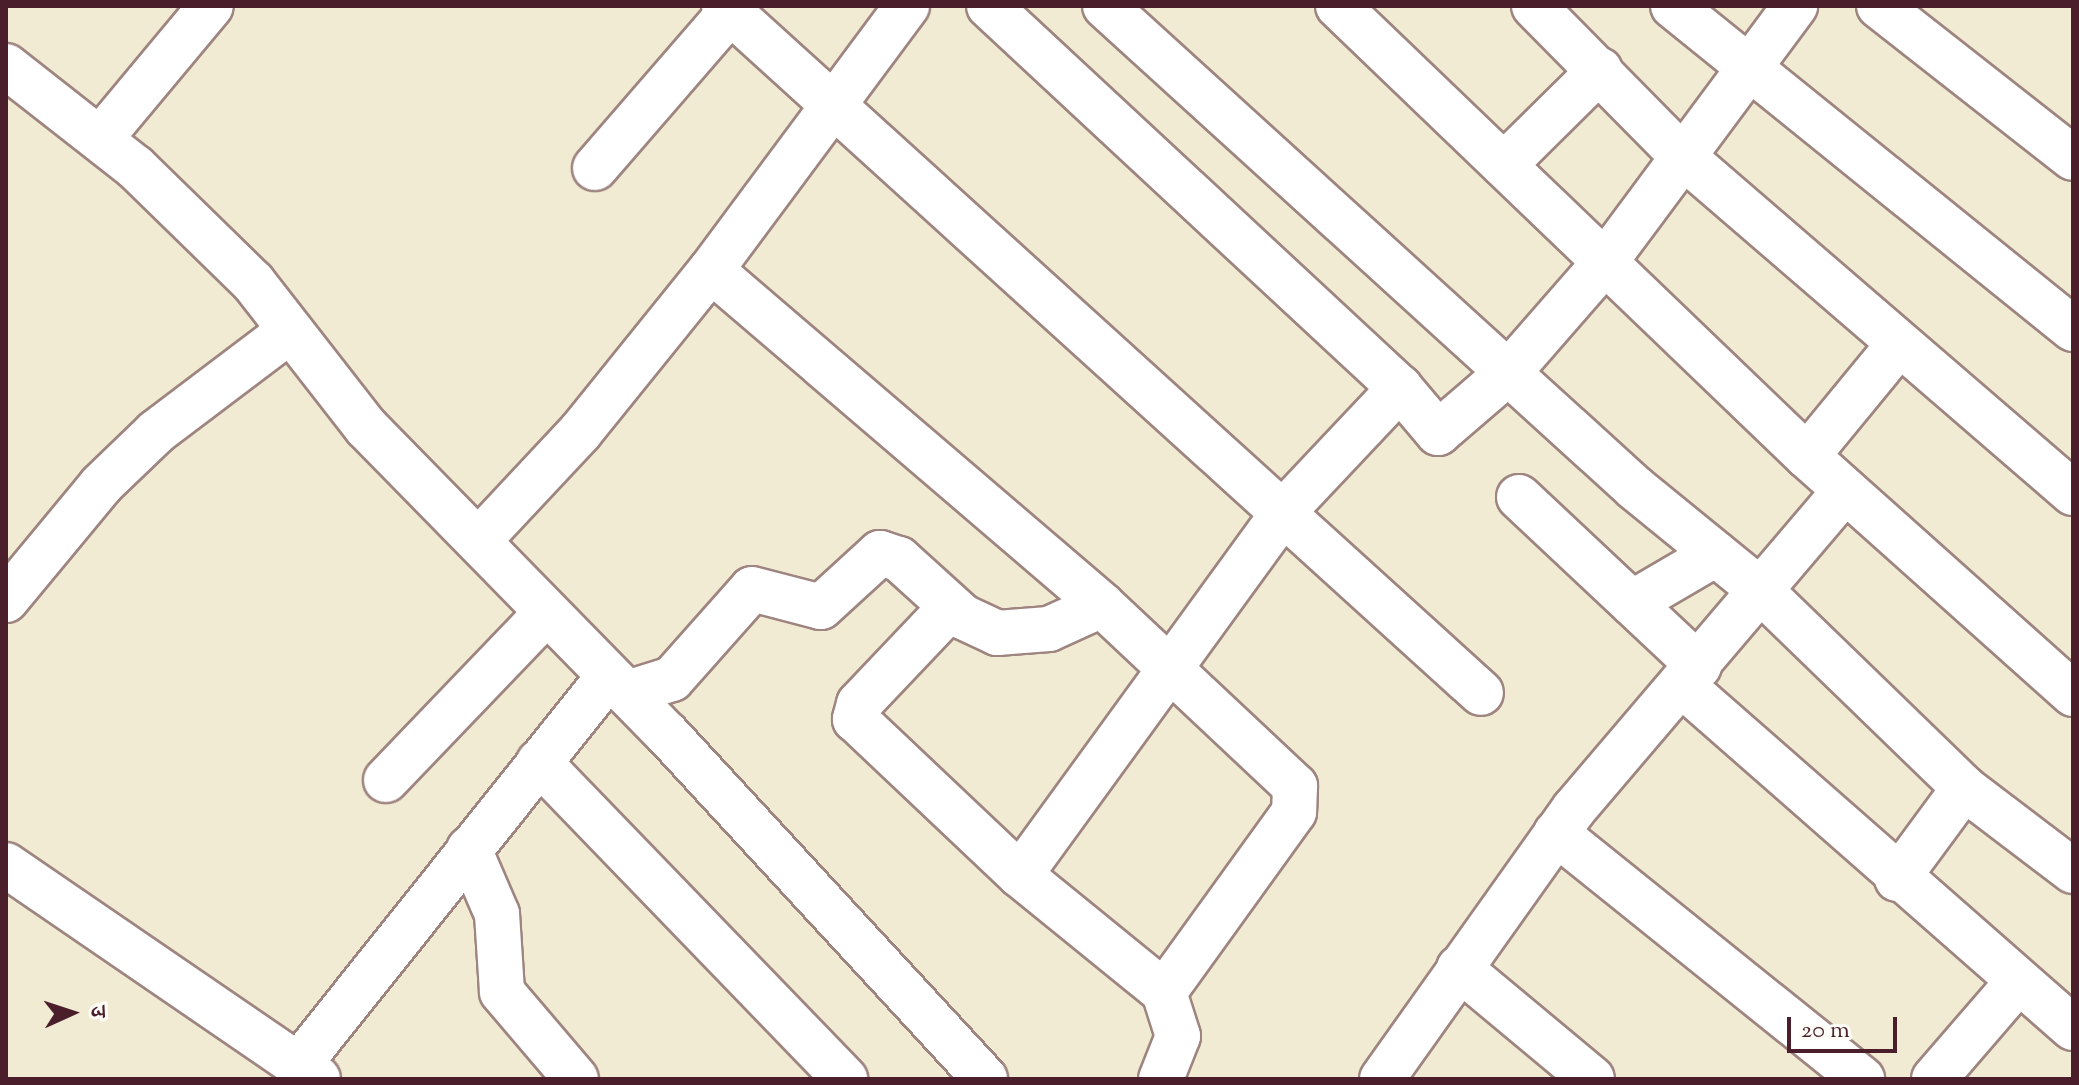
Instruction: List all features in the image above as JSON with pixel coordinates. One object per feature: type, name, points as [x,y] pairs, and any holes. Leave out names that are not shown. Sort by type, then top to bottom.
[{"type":"street","points":[[100,139],[211,6]]},
{"type":"street","points":[[481,538],[581,431],[711,270],[907,6]]},
{"type":"street","points":[[989,6],[1400,388],[1438,433],[1510,371],[1605,262],[1680,154],[1795,6]]},
{"type":"street","points":[[1105,6],[1510,371],[1760,590],[1964,788],[2073,871]]},
{"type":"street","points":[[1338,6],[1807,456],[2073,694]]},
{"type":"street","points":[[1534,6],[1680,154],[2073,493]]},
{"type":"street","points":[[1673,6],[2073,329]]},
{"type":"street","points":[[1879,6],[2073,158]]},
{"type":"street","points":[[595,168],[727,9],[836,103],[1285,510],[1481,693]]},
{"type":"street","points":[[6,66],[100,139],[253,282],[288,332],[366,427],[481,538],[546,613],[618,684],[942,1064],[985,1079]]},
{"type":"street","points":[[1504,165],[1600,70]]},
{"type":"street","points":[[711,270],[1102,605],[1174,670],[1297,795],[1294,812],[1164,992]]},
{"type":"street","points":[[6,600],[101,485],[156,432],[288,332]]},
{"type":"street","points":[[1807,456],[1899,344]]},
{"type":"street","points":[[1020,875],[1174,670],[1285,510],[1400,388]]},
{"type":"street","points":[[1382,1079],[1556,833],[1845,491]]},
{"type":"street","points":[[1519,497],[1632,603],[1690,676],[1897,879],[2073,1028]]},
{"type":"street","points":[[6,865],[309,1071],[469,849],[539,762],[618,684],[672,679],[752,589],[821,607],[880,553],[899,559],[950,608],[979,627],[1017,635],[1102,605]]},
{"type":"street","points":[[1632,603],[1716,554]]},
{"type":"street","points":[[950,608],[859,704],[855,719],[1020,875],[1164,992],[1178,1036],[1161,1079]]},
{"type":"street","points":[[386,780],[546,613]]},
{"type":"street","points":[[539,762],[845,1079]]},
{"type":"street","points":[[1897,879],[1964,788]]},
{"type":"street","points":[[1556,833],[1862,1079]]},
{"type":"street","points":[[469,849],[497,914],[502,992],[576,1079]]},
{"type":"street","points":[[1459,968],[1592,1079]]},
{"type":"street","points":[[1934,1079],[2017,983]]}]
